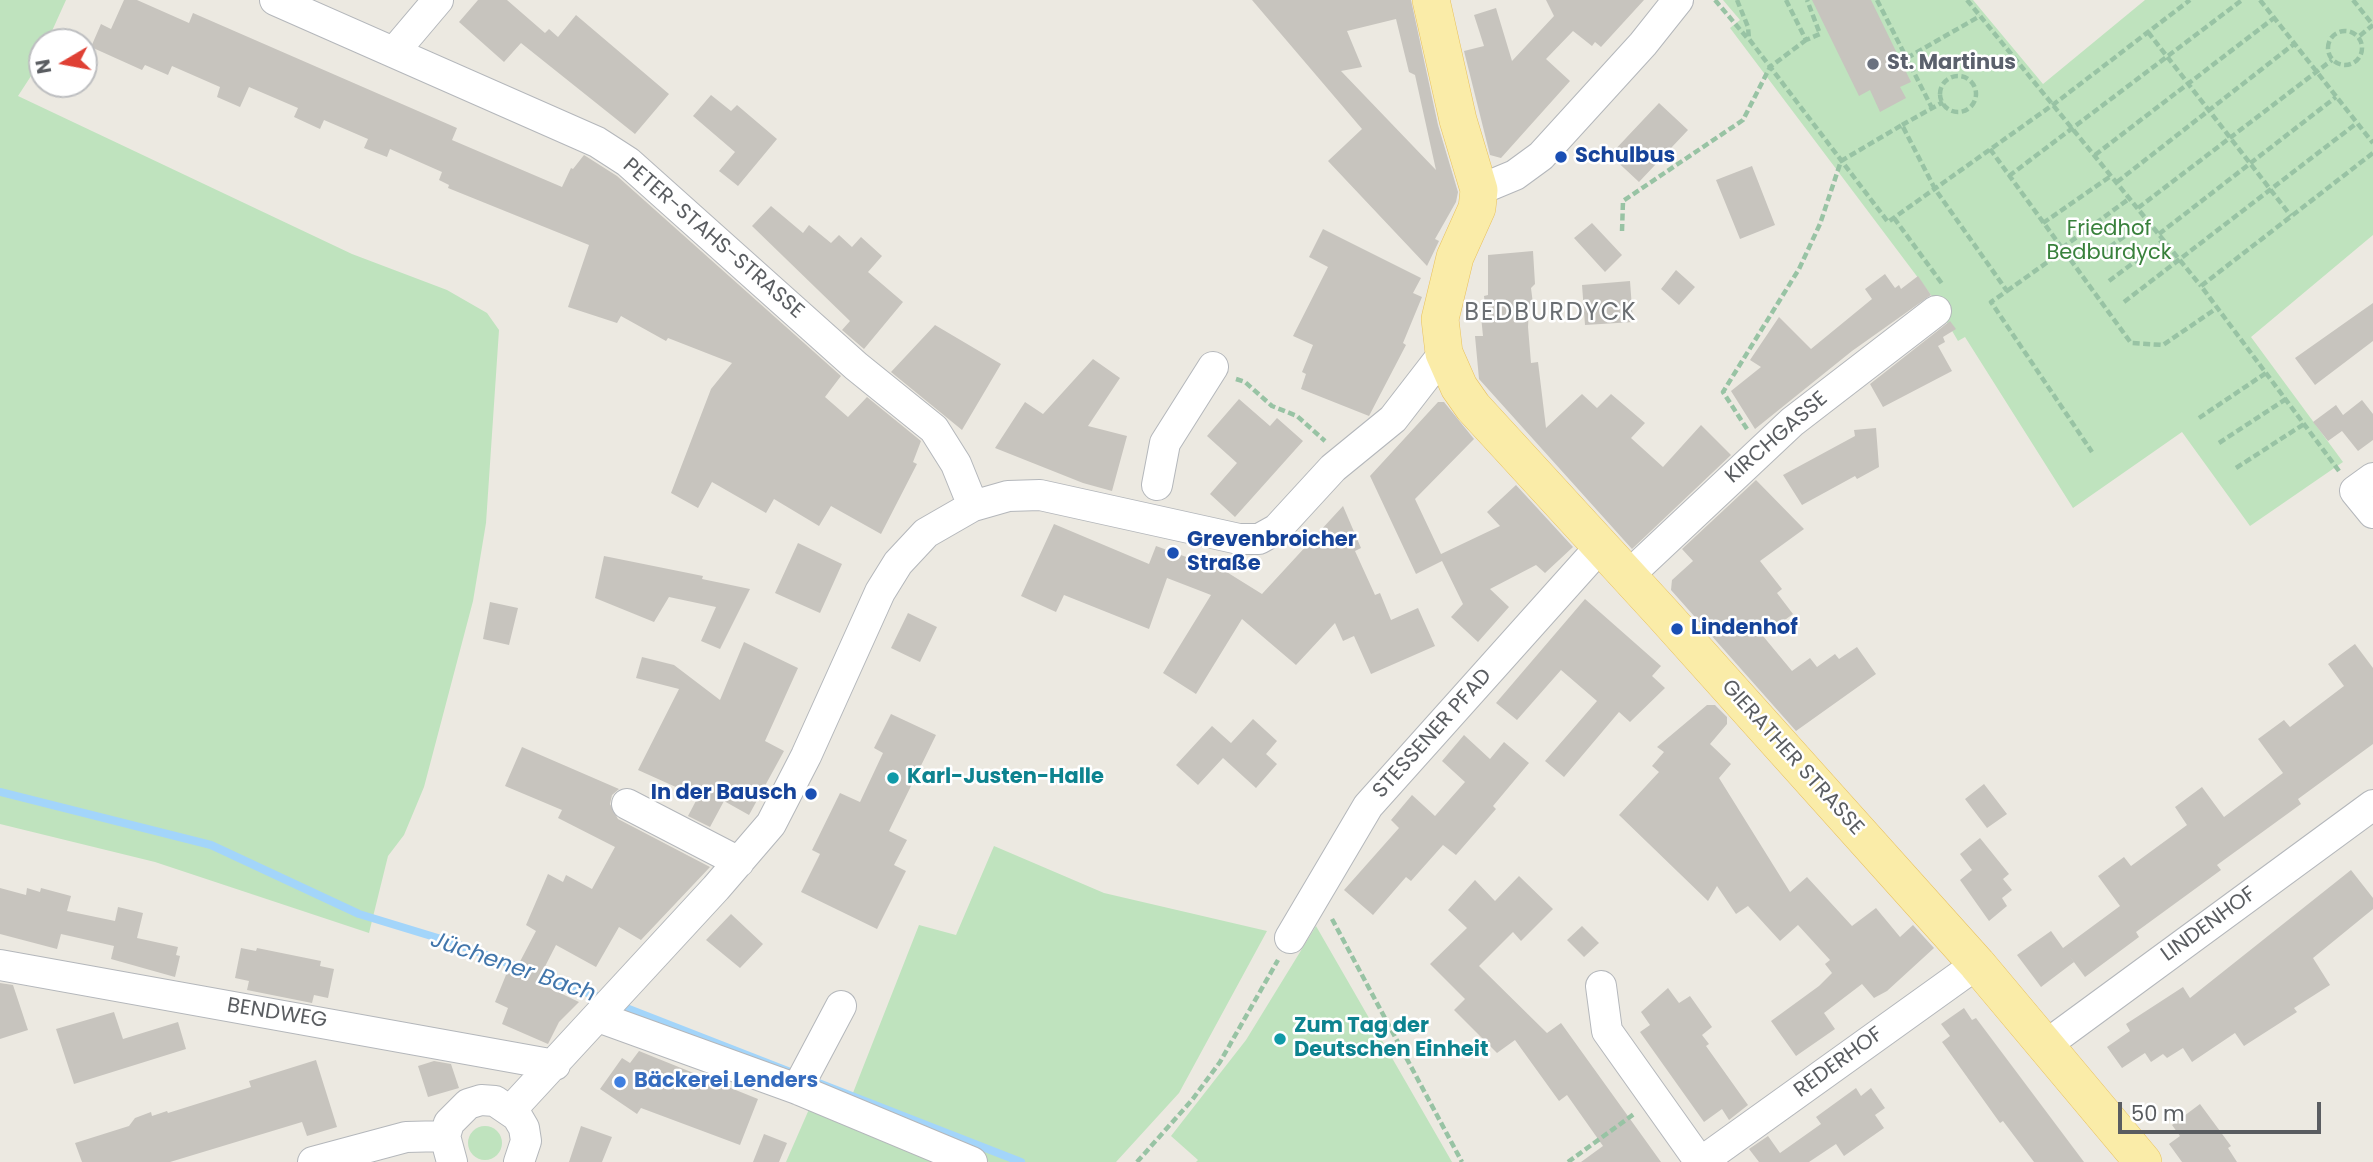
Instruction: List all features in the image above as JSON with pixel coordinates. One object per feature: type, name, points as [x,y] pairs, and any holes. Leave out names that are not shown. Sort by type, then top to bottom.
[{"type":"main road","points":[[1431,0],[1458,120],[1479,190],[1477,208],[1455,257],[1442,304],[1440,327],[1444,353]]},
{"type":"main road","name":"GIERATHER STRASSE","points":[[1444,353],[1459,387],[1473,407],[1977,964],[2143,1162]]},
{"type":"street","name":"PETER-STAHS-STRASSE","points":[[275,0],[597,142],[628,162],[866,375],[934,429],[956,464],[973,506]]},
{"type":"street","points":[[394,52],[438,0]]},
{"type":"street","points":[[1479,190],[1515,175],[1541,156],[1643,44],[1678,0]]},
{"type":"street","name":"KIRCHGASSE","points":[[1628,576],[1760,449],[1825,394],[1936,311]]},
{"type":"street","points":[[512,1110],[739,862],[779,811],[854,645],[891,574],[926,533],[973,506],[1008,496],[1040,495],[1251,540],[1277,529],[1344,458],[1393,419],[1444,353]]},
{"type":"street","points":[[1157,485],[1165,443],[1213,367]]},
{"type":"street","name":"STESSENER PFAD","points":[[1290,938],[1356,825],[1385,786],[1600,547]]},
{"type":"street","points":[[627,804],[739,862]]},
{"type":"street","name":"LINDENHOF","points":[[2046,1045],[2373,805]]},
{"type":"street","name":"REDERHOF","points":[[1601,986],[1606,1031],[1700,1162],[1977,964]]},
{"type":"street","name":"BENDWEG","points":[[0,965],[555,1065]]},
{"type":"street","points":[[804,1079],[841,1006]]},
{"type":"street","points":[[607,1008],[804,1079],[972,1162]]},
{"type":"street","points":[[313,1162],[406,1137],[448,1149],[449,1123],[468,1104],[495,1101],[512,1110],[524,1128],[526,1141],[519,1162]]},
{"type":"path","points":[[1715,0],[1749,39],[1888,222],[2053,104],[2190,0]]},
{"type":"path","points":[[1738,0],[1747,24],[1749,39]]},
{"type":"path","points":[[1786,0],[1806,40]]},
{"type":"path","points":[[1622,230],[1623,201],[1743,120],[1770,67],[1806,40],[1820,34],[1807,0]]},
{"type":"path","points":[[1877,0],[1932,108]]},
{"type":"path","points":[[1967,0],[2201,286],[2304,424],[2367,494]]},
{"type":"path","points":[[2009,176],[2075,130],[2242,0]]},
{"type":"path","points":[[2260,0],[2373,143]]},
{"type":"path","points":[[2353,0],[2373,25],[2357,38]]},
{"type":"path","points":[[1906,58],[1980,16]]},
{"type":"path","points":[[2095,155],[2274,18]]},
{"type":"path","points":[[2148,32],[2291,216]]},
{"type":"path","points":[[2344,32],[2357,38],[2361,44],[2358,59],[2346,66],[2332,60],[2328,53],[2331,38],[2344,32]]},
{"type":"path","points":[[2117,182],[2294,44]]},
{"type":"path","points":[[2138,208],[2332,60]]},
{"type":"path","points":[[1954,76],[1961,76],[1974,86],[1974,101],[1962,111],[1947,108],[1942,102],[1942,87],[1954,76]]},
{"type":"path","points":[[2159,234],[2336,97]]},
{"type":"path","points":[[1760,449],[1723,392],[1799,269],[1820,224],[1841,161],[1942,102]]},
{"type":"path","points":[[2124,302],[2357,122]]},
{"type":"path","points":[[1902,125],[1935,189],[2007,291]]},
{"type":"path","points":[[1990,149],[2131,343],[2163,345],[2217,308]]},
{"type":"path","points":[[2201,286],[2373,153]]},
{"type":"path","points":[[2043,223],[2112,176]]},
{"type":"path","points":[[2092,452],[1991,302],[2130,198]]},
{"type":"path","points":[[1894,218],[1952,298],[1936,311]]},
{"type":"path","points":[[2093,259],[2147,220]]},
{"type":"path","points":[[2109,281],[2164,240]]},
{"type":"path","points":[[1213,367],[1245,382],[1272,406],[1297,416],[1344,458]]},
{"type":"path","points":[[2199,418],[2266,373]]},
{"type":"path","points":[[2219,443],[2286,399]]},
{"type":"path","points":[[2236,468],[2304,424]]},
{"type":"path","points":[[1316,890],[1462,1162]]},
{"type":"path","points":[[1136,1162],[1192,1100],[1220,1062],[1290,938]]},
{"type":"path","points":[[1568,1162],[1655,1099]]},
{"type":"green space","points":[[0,0],[66,0],[53,28],[28,28],[28,81],[18,96],[352,254],[447,290],[487,313],[499,330],[486,523],[473,601],[424,787],[404,835],[388,856],[369,933],[155,862],[0,824]]},
{"type":"green space","name":"Friedhof Bedburdyck","points":[[1723,0],[1973,0],[2043,84],[2145,0],[2373,0],[2373,235],[2251,337],[2343,462],[2250,526],[2182,432],[2073,508],[1965,337],[1958,341],[1931,295],[1730,28],[1740,20]]},
{"type":"green space","points":[[994,846],[1104,893],[1267,931],[1179,1093],[1116,1162],[989,1162],[849,1103],[919,925],[956,935]]},
{"type":"green space","points":[[1316,926],[1452,1162],[1196,1162],[1198,1160],[1171,1136],[1246,1040]]},
{"type":"green space","points":[[810,1107],[948,1162],[786,1162]]},
{"type":"green space","points":[[485,1126],[497,1131],[502,1143],[497,1155],[485,1160],[473,1155],[468,1143],[473,1131]]},
{"type":"building","points":[[124,0],[137,0],[189,23],[193,13],[457,128],[452,140],[562,187],[571,168],[573,169],[584,155],[617,176],[841,376],[825,397],[848,417],[867,397],[921,441],[913,462],[917,464],[881,534],[831,506],[819,526],[774,499],[766,513],[712,482],[698,508],[671,493],[711,389],[732,363],[668,338],[666,341],[621,316],[617,323],[568,307],[589,245],[448,188],[449,185],[439,180],[442,172],[390,149],[387,157],[364,148],[368,139],[324,120],[320,129],[294,117],[298,108],[249,87],[240,107],[217,97],[220,87],[172,66],[168,75],[145,65],[142,70],[98,50],[98,31],[101,24],[111,29]]},
{"type":"building","points":[[478,0],[507,0],[545,33],[549,29],[558,37],[576,15],[669,94],[635,134],[521,43],[504,62],[459,22]]},
{"type":"building","points":[[1252,0],[1411,0],[1438,125],[1458,192],[1456,202],[1435,239],[1439,241],[1427,266],[1328,161],[1362,129]],"holes":[[[1396,19],[1409,72],[1415,75],[1436,170],[1341,71],[1362,67],[1347,31]]]},
{"type":"building","points":[[1546,0],[1644,0],[1601,47],[1595,42],[1592,46],[1573,31],[1546,59],[1570,81],[1501,158],[1490,155],[1464,51],[1484,46],[1474,15],[1496,8],[1512,61],[1554,16]]},
{"type":"building","name":"St. Martinus","points":[[1812,0],[1871,0],[1911,82],[1900,87],[1906,98],[1880,112],[1870,90],[1859,96]]},
{"type":"building","points":[[711,95],[731,111],[737,105],[777,139],[738,186],[719,171],[735,152],[693,116]]},
{"type":"building","points":[[1659,103],[1688,130],[1639,182],[1610,155]]},
{"type":"building","points":[[1752,166],[1775,225],[1740,239],[1716,180]]},
{"type":"building","points":[[771,206],[803,233],[809,225],[831,243],[839,235],[852,247],[861,237],[882,256],[868,272],[903,302],[864,349],[842,330],[850,321],[752,226]]},
{"type":"building","points":[[1592,223],[1622,255],[1605,272],[1574,238]]},
{"type":"building","points":[[1323,229],[1421,278],[1413,293],[1422,297],[1403,343],[1406,345],[1369,416],[1301,389],[1306,374],[1302,372],[1313,345],[1293,336],[1328,267],[1309,257]]},
{"type":"building","points":[[1533,251],[1535,284],[1531,288],[1533,304],[1529,309],[1528,327],[1531,363],[1538,362],[1546,428],[1582,394],[1597,408],[1611,394],[1645,423],[1631,438],[1663,467],[1701,425],[1731,455],[1632,549],[1479,379],[1475,336],[1483,336],[1481,316],[1486,315],[1484,296],[1488,295],[1488,255]]},
{"type":"building","points":[[1676,270],[1695,287],[1679,305],[1661,289]]},
{"type":"building","points":[[1885,274],[1895,288],[1899,285],[1901,289],[1918,276],[1931,295],[1852,351],[1755,429],[1731,391],[1761,367],[1750,360],[1779,317],[1811,349],[1872,299],[1865,289]]},
{"type":"building","points":[[1630,281],[1633,322],[1585,325],[1582,285]]},
{"type":"building","points":[[2373,303],[2373,341],[2315,385],[2295,358]]},
{"type":"building","points":[[1950,321],[1956,329],[1943,337],[1945,342],[1938,346],[1952,371],[1883,407],[1870,384]]},
{"type":"building","points":[[935,325],[1001,364],[962,430],[891,372]]},
{"type":"building","points":[[1093,359],[1120,378],[1088,426],[1127,436],[1112,491],[1083,483],[995,448],[1025,402],[1043,414]]},
{"type":"building","points":[[1239,399],[1270,426],[1277,418],[1303,441],[1235,517],[1210,494],[1237,463],[1207,436]]},
{"type":"building","points":[[2362,400],[2373,414],[2373,440],[2358,451],[2342,431],[2328,441],[2313,422],[2336,405],[2343,415]]},
{"type":"building","points":[[1438,402],[1444,402],[1474,439],[1415,499],[1441,554],[1500,526],[1487,512],[1516,485],[1573,547],[1545,573],[1536,565],[1490,589],[1509,607],[1478,642],[1451,617],[1463,604],[1442,561],[1416,574],[1370,476]]},
{"type":"building","points":[[1876,428],[1879,467],[1857,479],[1855,476],[1802,505],[1783,475],[1855,436],[1854,430]]},
{"type":"building","points":[[1756,480],[1804,529],[1760,561],[1782,589],[1777,593],[1793,614],[1763,636],[1792,671],[1810,658],[1817,667],[1835,654],[1839,659],[1857,647],[1876,674],[1796,731],[1671,590],[1672,580],[1693,561],[1682,549]]},
{"type":"building","points":[[1343,506],[1361,548],[1355,551],[1375,595],[1380,593],[1391,620],[1418,608],[1435,646],[1371,674],[1354,636],[1343,641],[1335,623],[1296,665],[1242,619],[1196,694],[1163,673],[1211,595],[1167,578],[1149,629],[1064,595],[1056,612],[1021,596],[1054,524],[1149,564],[1156,546],[1225,571],[1262,594]]},
{"type":"building","points":[[798,543],[842,564],[820,613],[775,593]]},
{"type":"building","points":[[604,556],[703,576],[702,579],[750,589],[720,649],[701,641],[716,607],[669,597],[654,622],[595,598]]},
{"type":"building","points":[[1585,599],[1661,666],[1652,676],[1665,688],[1630,722],[1619,712],[1564,777],[1545,761],[1597,701],[1561,670],[1517,720],[1496,703]]},
{"type":"building","points":[[490,602],[518,608],[509,645],[483,639]]},
{"type":"building","points":[[908,613],[937,627],[920,662],[891,648]]},
{"type":"building","points":[[744,642],[798,668],[765,741],[784,751],[749,815],[724,801],[710,827],[688,816],[698,797],[638,770],[679,689],[636,678],[642,657],[674,665],[720,700]]},
{"type":"building","points":[[2355,644],[2373,668],[2373,744],[2298,799],[2301,804],[2217,865],[2221,870],[2136,932],[2139,937],[2085,977],[2074,962],[2041,987],[2017,955],[2051,931],[2063,948],[2120,906],[2098,876],[2124,857],[2131,866],[2187,825],[2175,807],[2202,787],[2224,817],[2283,773],[2258,739],[2284,720],[2290,727],[2344,686],[2328,664]]},
{"type":"building","points":[[1707,705],[1715,705],[1727,717],[1727,724],[1710,744],[1731,764],[1719,778],[1790,892],[1807,877],[1852,926],[1876,908],[1900,937],[1913,925],[1934,948],[1887,991],[1874,998],[1862,984],[1824,1013],[1835,1029],[1796,1056],[1771,1021],[1819,986],[1832,973],[1825,964],[1830,960],[1798,925],[1780,941],[1748,906],[1736,914],[1717,886],[1708,901],[1619,815],[1659,772],[1652,766],[1664,752],[1657,747]]},
{"type":"building","points":[[891,714],[936,735],[889,831],[907,840],[894,865],[906,871],[877,929],[801,892],[820,854],[812,850],[840,793],[860,802],[883,753],[874,748]]},
{"type":"building","points":[[1253,719],[1277,741],[1266,754],[1277,764],[1256,788],[1223,758],[1198,785],[1176,765],[1212,726],[1231,743]]},
{"type":"building","points":[[1464,735],[1490,759],[1504,742],[1529,763],[1493,806],[1496,809],[1456,855],[1443,845],[1411,881],[1406,877],[1373,915],[1344,890],[1399,828],[1391,820],[1412,795],[1435,816],[1465,782],[1442,761]]},
{"type":"building","points":[[522,747],[619,789],[612,795],[610,804],[618,819],[710,867],[641,940],[619,927],[596,967],[556,945],[537,982],[579,1002],[559,1022],[548,1044],[502,1024],[508,1008],[495,1002],[508,970],[514,973],[536,931],[526,925],[548,874],[563,882],[566,875],[592,889],[615,847],[558,818],[562,810],[505,786]]},
{"type":"building","points":[[1984,784],[2007,814],[1987,828],[1965,799]]},
{"type":"building","points":[[1980,838],[2009,874],[2003,879],[2012,890],[2002,898],[2007,906],[1989,921],[1960,880],[1972,870],[1960,854]]},
{"type":"building","points":[[2351,870],[2373,898],[2373,909],[2313,958],[2330,985],[2294,1008],[2297,1012],[2244,1046],[2235,1033],[2192,1062],[2183,1048],[2167,1058],[2163,1054],[2151,1062],[2145,1053],[2122,1068],[2107,1047],[2130,1031],[2126,1024],[2183,987],[2190,998]]},
{"type":"building","points":[[1519,876],[1553,909],[1521,941],[1513,932],[1479,966],[1547,1033],[1561,1023],[1661,1162],[1581,1162],[1603,1146],[1567,1095],[1559,1101],[1515,1040],[1497,1053],[1454,1010],[1465,999],[1430,964],[1467,928],[1448,910],[1475,880],[1495,901]]},
{"type":"building","points":[[0,888],[26,895],[27,888],[40,892],[41,888],[71,896],[67,911],[115,921],[118,907],[143,913],[137,938],[178,947],[176,955],[180,956],[175,977],[111,959],[114,946],[61,934],[57,949],[0,934]]},
{"type":"building","points":[[731,914],[763,944],[740,968],[706,940]]},
{"type":"building","points":[[1582,926],[1599,943],[1584,957],[1567,940]]},
{"type":"building","points":[[241,948],[256,951],[257,948],[321,961],[320,966],[334,969],[328,998],[314,995],[312,1003],[247,990],[249,981],[235,978]]},
{"type":"building","points":[[0,983],[13,985],[28,1030],[0,1039]]},
{"type":"building","points":[[1668,988],[1679,1003],[1690,996],[1712,1027],[1702,1035],[1709,1044],[1706,1046],[1748,1105],[1729,1120],[1722,1109],[1704,1122],[1640,1032],[1650,1025],[1641,1012]]},
{"type":"building","points":[[1964,1008],[1972,1020],[1976,1018],[2084,1162],[2034,1162],[2003,1121],[2000,1123],[1942,1042],[1950,1036],[1941,1024]]},
{"type":"building","points":[[114,1012],[123,1039],[178,1022],[186,1049],[74,1084],[56,1029]]},
{"type":"building","points":[[639,1051],[758,1099],[740,1145],[641,1108],[637,1114],[600,1089],[622,1058],[630,1063]]},
{"type":"building","points":[[316,1060],[337,1127],[307,1136],[302,1122],[170,1162],[82,1162],[75,1143],[129,1126],[135,1118],[151,1112],[152,1116],[167,1111],[168,1113],[251,1087],[249,1081]]},
{"type":"building","points":[[434,1061],[451,1064],[459,1088],[428,1097],[418,1066]]},
{"type":"building","points":[[1856,1088],[1861,1096],[1871,1088],[1885,1108],[1875,1115],[1884,1128],[1844,1156],[1836,1144],[1809,1162],[1759,1162],[1749,1149],[1768,1136],[1780,1153],[1821,1124],[1816,1117]]},
{"type":"building","points":[[2200,1104],[2231,1146],[2228,1148],[2237,1162],[2182,1162],[2169,1144],[2180,1136],[2172,1125]]},
{"type":"building","points":[[581,1126],[612,1137],[602,1162],[569,1162]]},
{"type":"building","points":[[764,1134],[787,1143],[779,1162],[753,1162]]},
{"type":"waterway","name":"Jüchener Bach","points":[[0,792],[211,845],[359,914],[451,942],[604,999]]},
{"type":"waterway","name":"Jüchener Bach","points":[[616,1004],[1021,1162]]},
{"type":"place","name":"St. Martinus","points":[[1873,64]]},
{"type":"place","name":"Schulbus","points":[[1561,157]]},
{"type":"place","name":"Grevenbroicher Straße","points":[[1173,553]]},
{"type":"place","name":"Lindenhof","points":[[1677,629]]},
{"type":"place","name":"Karl-Justen-Halle","points":[[893,778]]},
{"type":"place","name":"In der Bausch","points":[[811,794]]},
{"type":"place","name":"Zum Tag der Deutschen Einheit","points":[[1280,1039]]},
{"type":"place","name":"Bäckerei Lenders","points":[[620,1082]]},
{"type":"district","name":"BEDBURDYCK","points":[[1551,314]]}]
